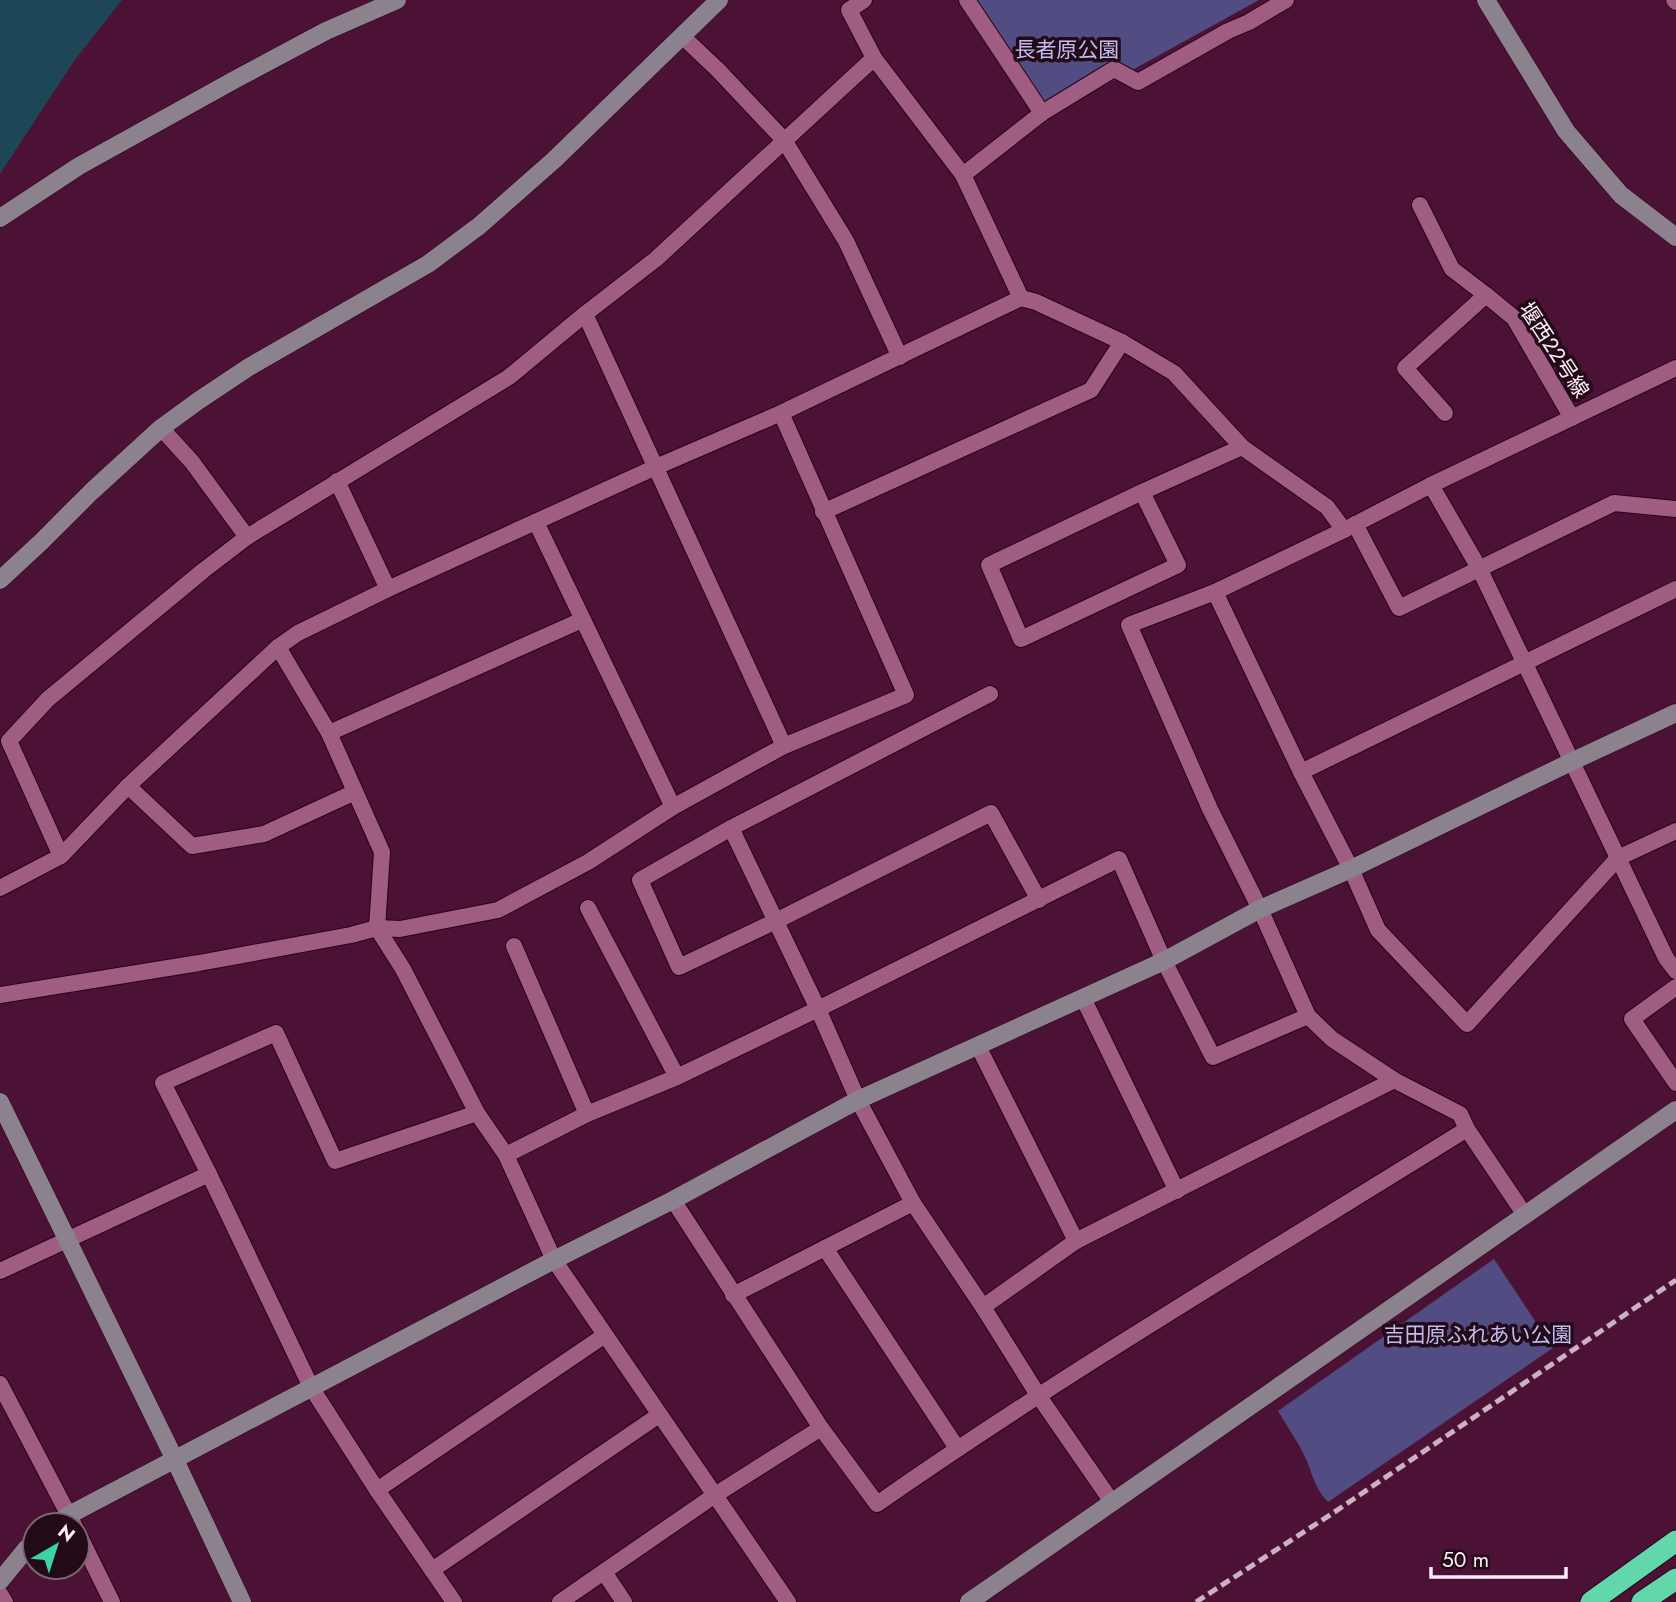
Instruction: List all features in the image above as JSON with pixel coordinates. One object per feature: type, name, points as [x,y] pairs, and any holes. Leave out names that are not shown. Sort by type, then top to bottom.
[{"type":"highway","points":[[1591,1602],[1676,1541]]},
{"type":"highway","points":[[1642,1602],[1676,1579]]},
{"type":"street","points":[[0,218],[79,166],[236,79],[326,31],[397,0]]},
{"type":"street","points":[[0,580],[161,428],[249,367],[428,264],[479,226],[554,160],[719,0]]},
{"type":"street","points":[[864,0],[849,10],[874,58],[963,175],[1021,298]]},
{"type":"street","points":[[967,0],[1042,113]]},
{"type":"street","points":[[963,175],[1042,113],[1114,69],[1138,82],[1286,0]]},
{"type":"street","points":[[1486,0],[1566,131],[1621,195],[1676,237]]},
{"type":"street","points":[[682,36],[784,140],[846,241],[900,357]]},
{"type":"street","points":[[61,856],[9,741],[48,699],[247,537],[509,377],[656,259],[874,58]]},
{"type":"street","name":"堰西２２号線","points":[[1420,205],[1452,269],[1514,318],[1572,418]]},
{"type":"street","points":[[1445,413],[1405,368],[1486,295]]},
{"type":"street","points":[[0,888],[61,856],[128,786],[278,647],[298,633],[388,589],[781,413],[1021,298],[1036,302],[1122,342],[1174,373],[1242,447],[1327,507],[1350,527],[1399,608],[1614,503],[1676,509]]},
{"type":"street","points":[[585,314],[784,746]]},
{"type":"street","points":[[823,512],[1091,390],[1122,342]]},
{"type":"street","points":[[1525,1215],[1467,1129],[1460,1114],[1394,1080],[1332,1039],[1308,1016],[1260,909],[1210,809],[1129,625],[1215,592],[1676,368]]},
{"type":"street","points":[[0,995],[199,963],[377,928],[400,929],[498,910],[588,862],[673,807],[784,746],[906,695],[781,413]]},
{"type":"street","points":[[161,428],[192,462],[247,537]]},
{"type":"street","points":[[1142,492],[1178,565],[1021,639],[989,565],[1142,492],[1242,447]]},
{"type":"street","points":[[337,481],[388,589]]},
{"type":"street","points":[[1431,485],[1479,568],[1666,958],[1676,971]]},
{"type":"street","points":[[536,523],[673,807]]},
{"type":"street","points":[[1301,772],[1676,589]]},
{"type":"street","points":[[1215,592],[1301,772],[1351,869],[1378,930],[1467,1024],[1618,858],[1676,831]]},
{"type":"street","points":[[330,733],[582,620]]},
{"type":"street","points":[[278,647],[330,733],[382,852],[377,928],[402,969],[477,1113],[506,1155],[554,1260],[788,1602]]},
{"type":"street","points":[[990,694],[731,828],[640,880],[679,967],[992,813],[1039,900]]},
{"type":"street","points":[[91,1511],[175,1460],[311,1387],[673,1200],[858,1100],[1164,961],[1260,909],[1351,869],[1676,713]]},
{"type":"street","points":[[128,786],[192,846],[264,834],[355,792]]},
{"type":"street","points":[[731,828],[818,1009],[858,1100],[913,1203],[1038,1395],[1112,1502]]},
{"type":"street","points":[[506,1155],[587,1114],[677,1077],[818,1009],[1119,859],[1164,961],[1213,1057],[1308,1016]]},
{"type":"street","points":[[589,908],[677,1077]]},
{"type":"street","points":[[514,946],[587,1114]]},
{"type":"street","points":[[1676,987],[1632,1019],[1676,1083]]},
{"type":"street","points":[[1083,998],[1177,1191]]},
{"type":"street","points":[[454,1602],[311,1387],[163,1083],[276,1033],[335,1161],[477,1113]]},
{"type":"street","points":[[978,1046],[1076,1241]]},
{"type":"street","points":[[983,1307],[1076,1241],[1394,1080]]},
{"type":"street","points":[[0,1102],[242,1602]]},
{"type":"street","points":[[969,1602],[1676,1110]]},
{"type":"street","points":[[673,1200],[821,1428],[877,1504],[1038,1395],[1467,1129]]},
{"type":"street","points":[[0,1272],[209,1174]]},
{"type":"street","points":[[733,1294],[913,1203]]},
{"type":"street","points":[[825,1248],[957,1448]]},
{"type":"street","points":[[377,1490],[605,1335]]},
{"type":"street","points":[[0,1384],[63,1511]]},
{"type":"street","points":[[432,1570],[659,1415]]},
{"type":"street","points":[[560,1602],[715,1495],[821,1428]]},
{"type":"street","points":[[0,1581],[21,1555]]},
{"type":"street","points":[[91,1564],[112,1602]]},
{"type":"street","points":[[604,1572],[624,1602]]},
{"type":"street","points":[[0,1594],[5,1602]]},
{"type":"green space","name":"長者原公園","points":[[972,0],[1259,0],[1058,111],[1047,107]]},
{"type":"green space","name":"吉田原ふれあい公園","points":[[1494,1259],[1553,1348],[1328,1502],[1278,1411]]},
{"type":"water","points":[[0,0],[122,0],[74,61],[0,174]]},
{"type":"railway","points":[[1196,1602],[1333,1513],[1676,1280]]}]
